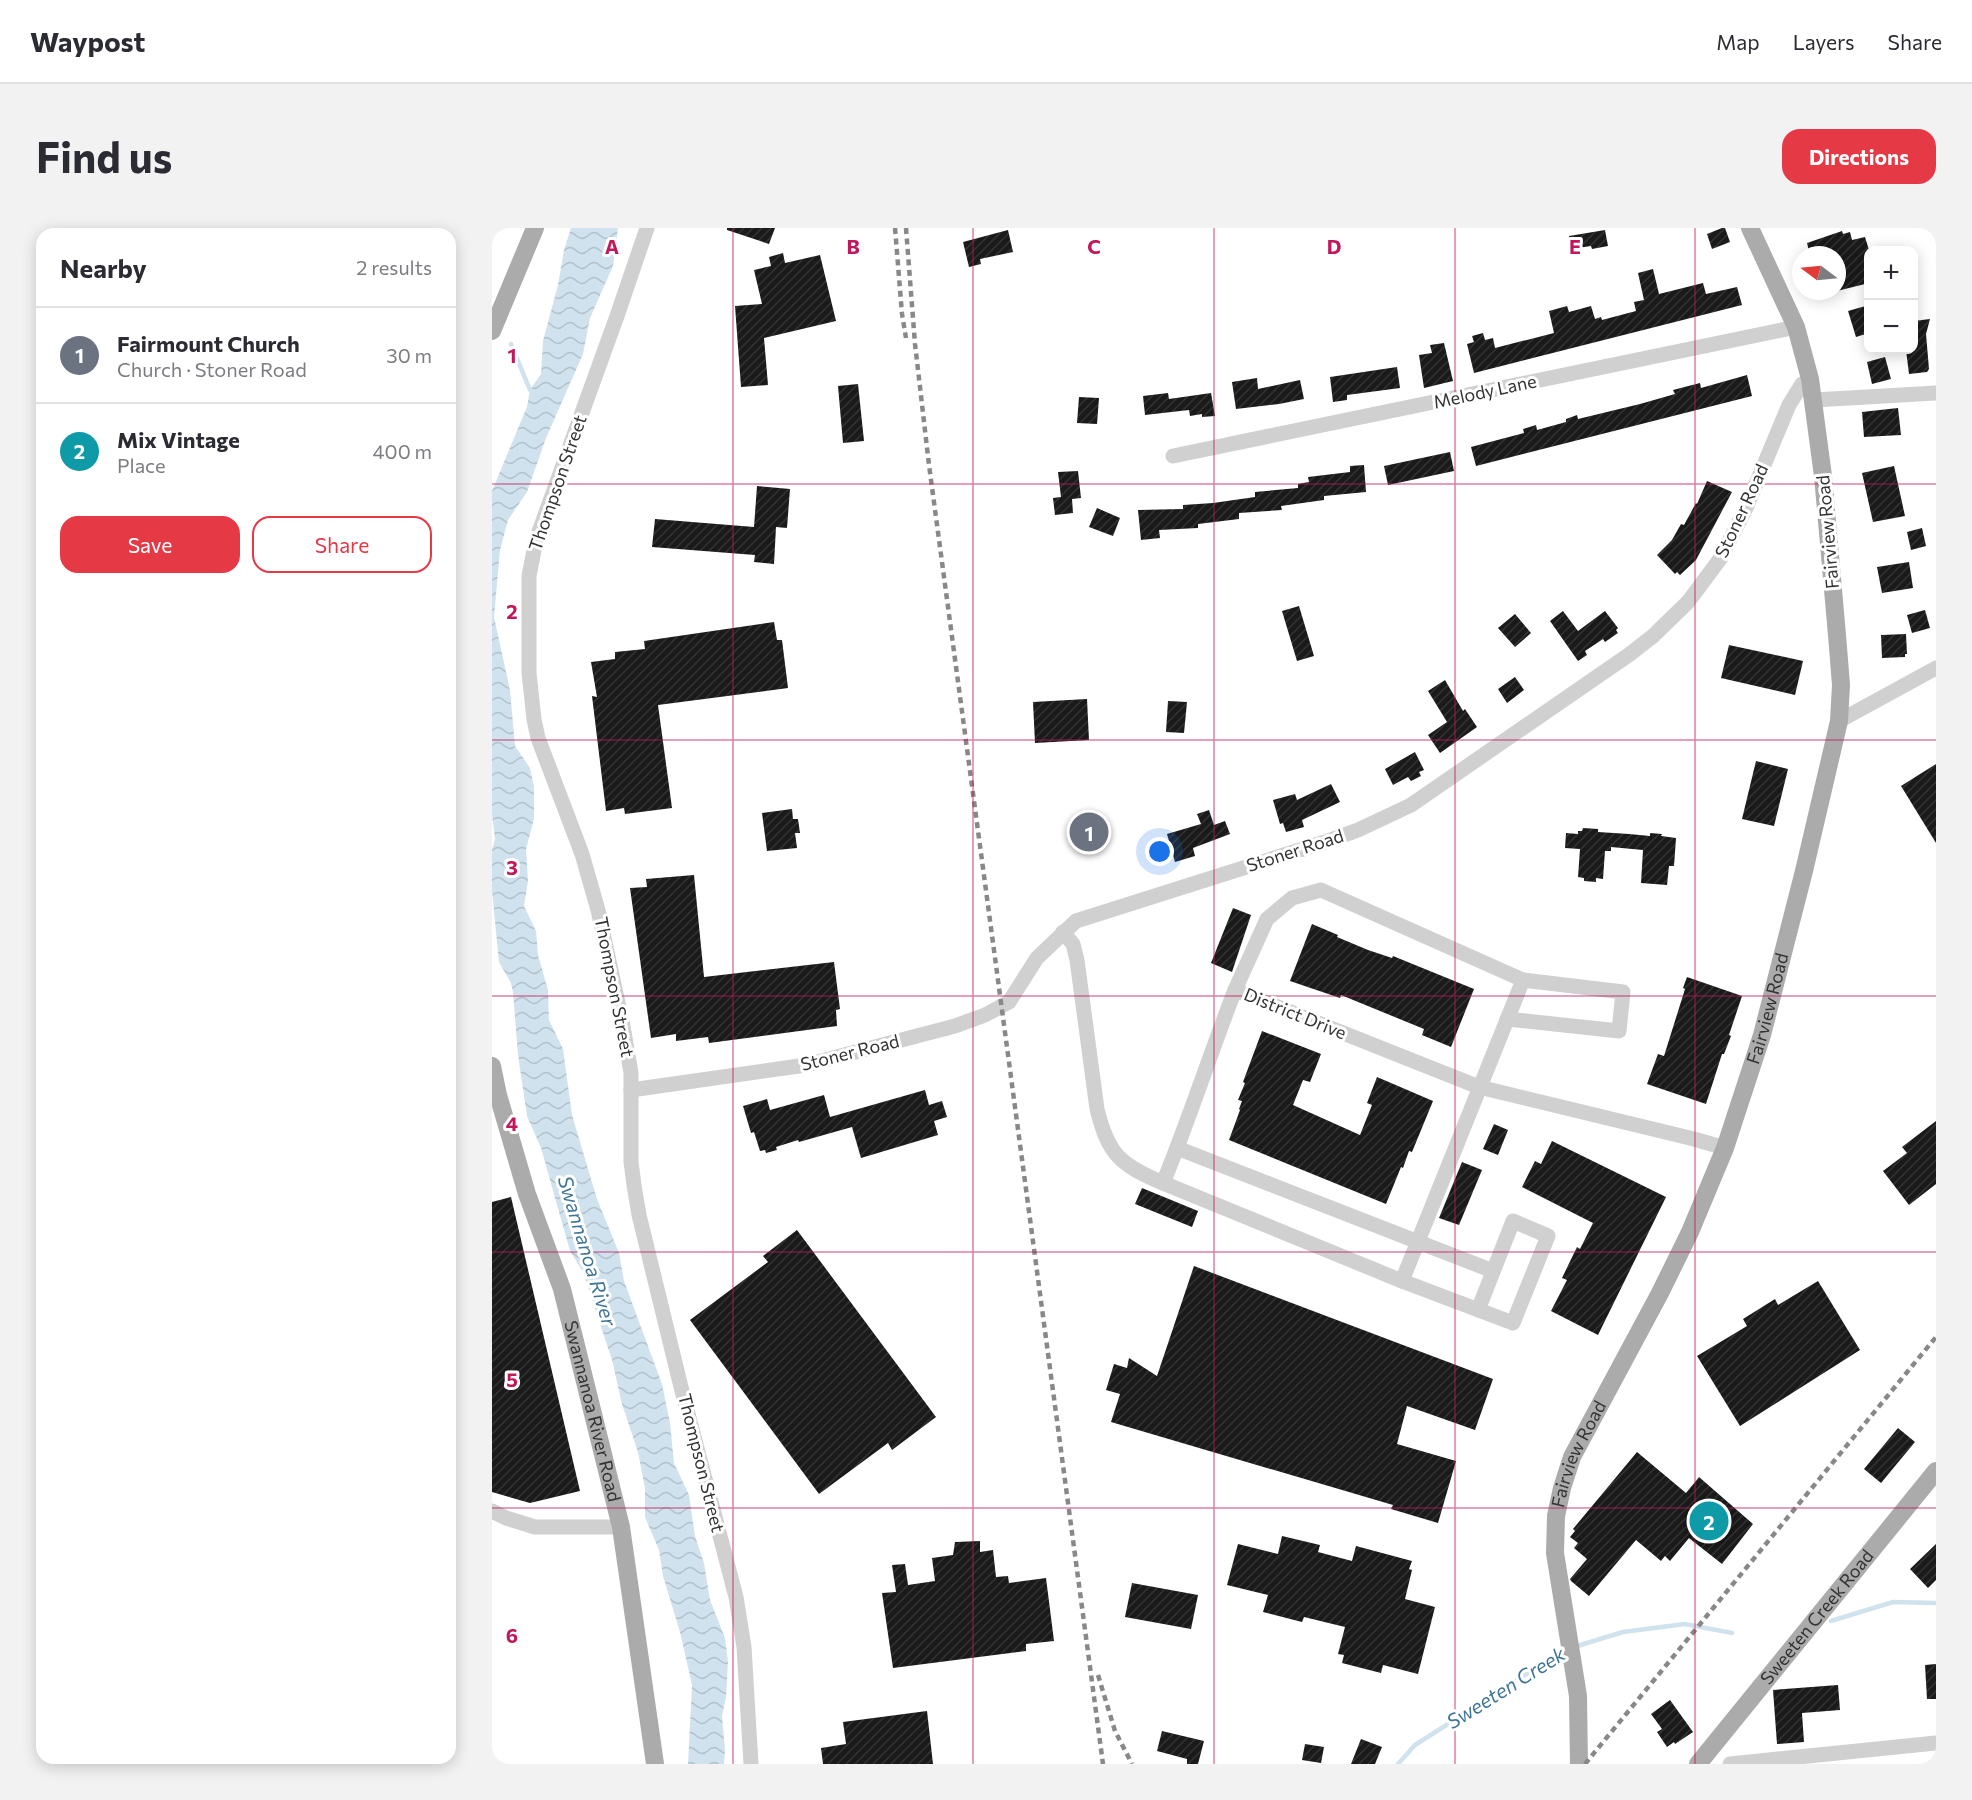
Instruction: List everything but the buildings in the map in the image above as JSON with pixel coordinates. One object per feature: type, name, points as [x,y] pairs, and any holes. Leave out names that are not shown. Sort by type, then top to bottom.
[{"type":"main road","points":[[492,332],[535,228]]},
{"type":"main road","name":"Fairview Road","points":[[1579,1764],[1578,1696],[1555,1553],[1556,1516],[1572,1457],[1660,1293],[1690,1232],[1725,1148],[1762,1035],[1839,721],[1841,685],[1814,400],[1796,327],[1750,228]]},
{"type":"main road","name":"Swannanoa River Road","points":[[492,1066],[498,1095],[527,1194],[562,1289],[621,1527],[655,1764]]},
{"type":"main road","name":"Sweeten Creek Road","points":[[1698,1764],[1936,1471]]},
{"type":"street","name":"Thompson Street","points":[[647,228],[618,316],[543,517],[531,560],[529,673],[538,738],[582,854],[598,910],[628,1049],[631,1090],[631,1162],[639,1215],[741,1623],[751,1764]]},
{"type":"street","name":"Melody Lane","points":[[1173,456],[1796,327]]},
{"type":"street","name":"Stoner Road","points":[[631,1090],[825,1062],[955,1026],[985,1015],[1009,1002],[1032,963],[1076,921],[1325,842],[1358,830],[1411,805],[1630,654],[1653,636],[1688,602],[1720,559],[1746,508],[1791,400],[1802,384],[1810,379]]},
{"type":"street","points":[[1814,400],[1936,393]]},
{"type":"street","points":[[1839,721],[1936,668]]},
{"type":"street","points":[[1235,990],[1267,919],[1292,898],[1321,890],[1523,980],[1623,992],[1619,1031],[1507,1019]]},
{"type":"street","points":[[1064,932],[1073,944],[1077,960],[1101,1127],[1107,1141],[1125,1165],[1163,1183],[1402,1281],[1478,1310],[1513,1323],[1548,1236],[1513,1221],[1478,1310]]},
{"type":"street","points":[[1402,1281],[1523,980]]},
{"type":"street","name":"District Drive","points":[[1163,1183],[1235,990],[1479,1087],[1725,1148]]},
{"type":"street","points":[[1177,1148],[1493,1271]]},
{"type":"street","points":[[492,1511],[535,1527],[621,1527]]},
{"type":"street","points":[[1730,1764],[1936,1743]]},
{"type":"water","name":"Swannanoa River","points":[[571,228],[618,228],[613,266],[590,318],[583,354],[546,438],[527,492],[508,520],[500,550],[494,617],[510,690],[515,746],[530,768],[534,787],[534,819],[526,849],[528,881],[524,906],[536,931],[538,955],[548,990],[549,1020],[563,1049],[572,1115],[597,1199],[619,1253],[624,1281],[662,1384],[670,1423],[674,1463],[689,1495],[695,1536],[704,1563],[710,1600],[725,1638],[728,1662],[726,1697],[722,1716],[724,1764],[688,1764],[692,1685],[680,1632],[663,1576],[659,1550],[645,1517],[645,1488],[638,1452],[622,1404],[612,1360],[583,1272],[570,1251],[541,1148],[527,1116],[518,1055],[513,992],[511,983],[499,962],[492,891],[492,850],[495,839],[492,815],[492,491],[527,407],[530,390],[541,374],[543,341]]},
{"type":"waterway","points":[[511,344],[530,390],[534,392]]},
{"type":"waterway","name":"Sweeten Creek","points":[[1831,1621],[1893,1602],[1936,1603]]},
{"type":"waterway","name":"Sweeten Creek","points":[[1574,1647],[1623,1632],[1685,1624],[1732,1633]]},
{"type":"waterway","name":"Sweeten Creek","points":[[1398,1764],[1415,1745],[1566,1649]]},
{"type":"railway","points":[[895,228],[906,338]]},
{"type":"railway","points":[[906,228],[915,344],[929,465],[1103,1764]]},
{"type":"railway","points":[[1585,1764],[1936,1337]]},
{"type":"railway","points":[[1098,1675],[1115,1731],[1132,1764]]},
{"type":"place","name":"Fairmount Church","points":[[1089,832]]},
{"type":"place","name":"Mix Vintage","points":[[1709,1521]]}]
